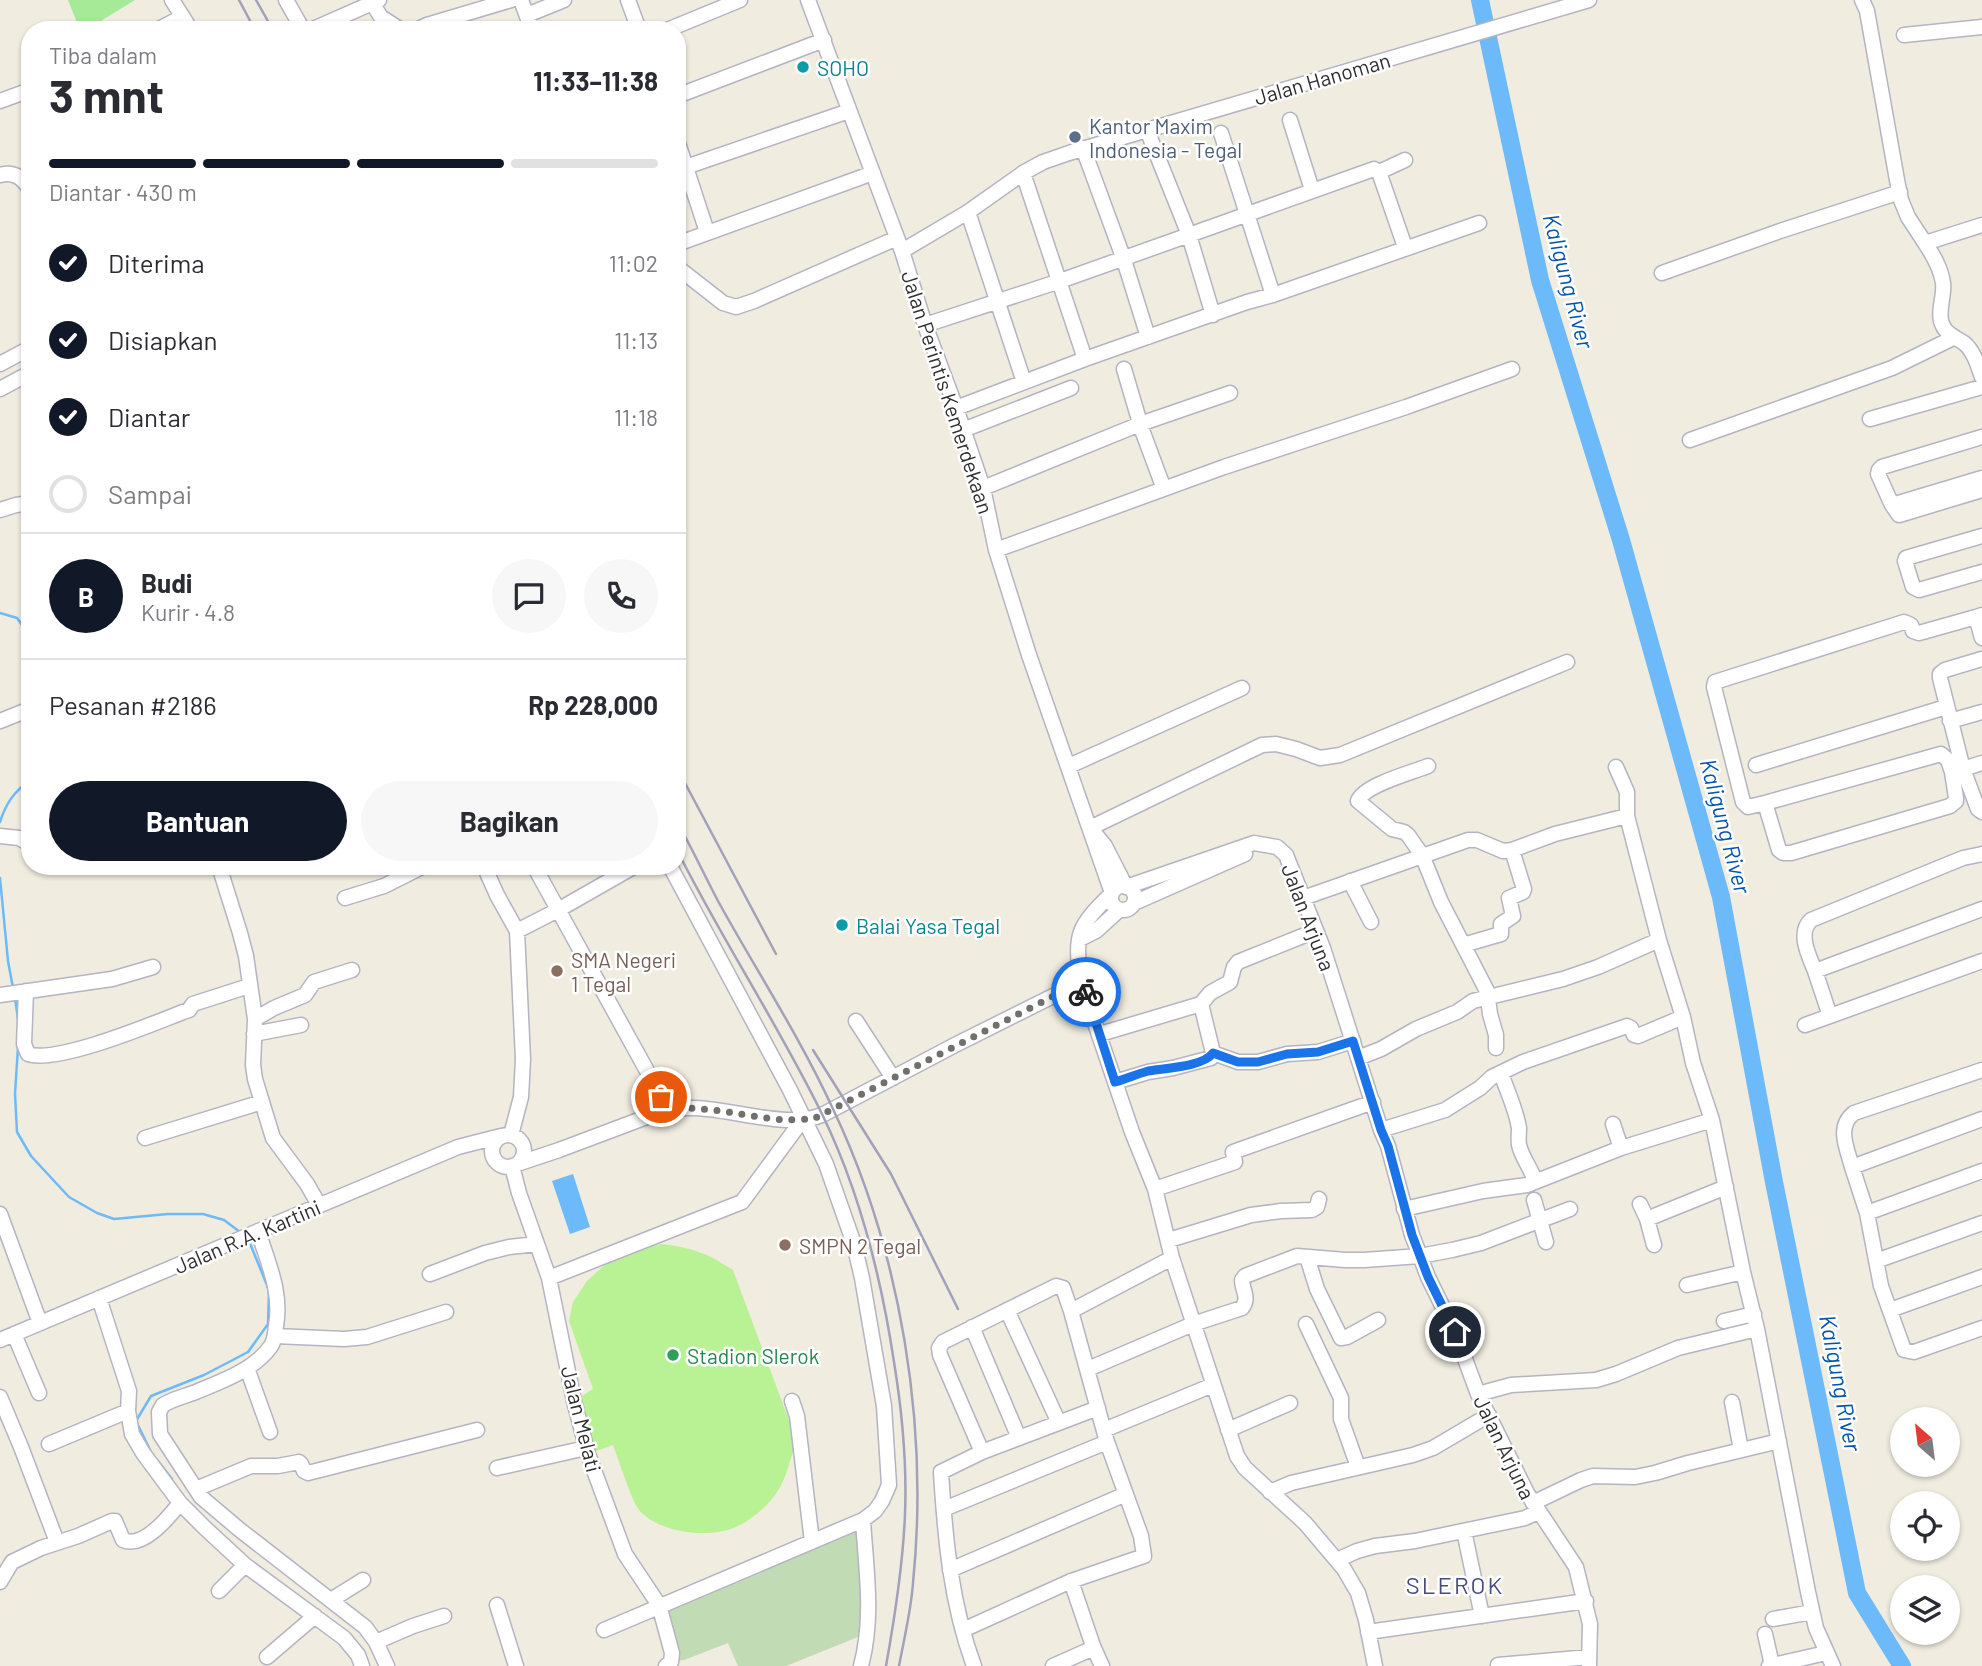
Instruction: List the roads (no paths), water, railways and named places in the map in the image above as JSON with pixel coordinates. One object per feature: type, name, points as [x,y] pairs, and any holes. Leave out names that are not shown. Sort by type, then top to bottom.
[{"type":"street","points":[[172,0],[185,21]]},
{"type":"street","points":[[286,0],[298,21]]},
{"type":"street","points":[[440,21],[510,0]]},
{"type":"street","points":[[521,0],[529,21]]},
{"type":"street","points":[[527,15],[564,0]]},
{"type":"street","points":[[628,0],[636,21]]},
{"type":"street","points":[[686,22],[740,0]]},
{"type":"street","name":"Jalan Perintis Kemerdekaan","points":[[808,0],[900,244],[925,325],[983,488],[996,550],[1029,655],[1112,893],[1111,901],[1119,910]]},
{"type":"street","name":"Jalan Hanoman","points":[[686,274],[723,303],[742,306],[900,244],[968,212],[1043,162],[1589,0]]},
{"type":"street","points":[[1861,0],[1867,11],[1901,200],[1908,217],[1940,268],[1944,283],[1942,326],[1973,354],[1982,377]]},
{"type":"street","points":[[331,21],[375,1],[381,17],[387,21]]},
{"type":"street","points":[[174,21],[182,17]]},
{"type":"street","points":[[1904,35],[1982,27]]},
{"type":"street","points":[[686,93],[824,40]]},
{"type":"street","points":[[0,101],[21,93]]},
{"type":"street","points":[[686,167],[849,111]]},
{"type":"street","points":[[1290,120],[1312,190]]},
{"type":"street","points":[[1147,130],[1189,234],[1213,315]]},
{"type":"street","points":[[1221,133],[1273,295]]},
{"type":"street","points":[[1083,148],[1123,257],[1148,337]]},
{"type":"street","points":[[1379,172],[1405,160]]},
{"type":"street","points":[[925,325],[1060,281],[1374,169],[1379,172],[1405,247]]},
{"type":"street","points":[[0,175],[9,173],[21,179]]},
{"type":"street","points":[[686,241],[873,173]]},
{"type":"street","points":[[1023,173],[1085,359]]},
{"type":"street","points":[[686,178],[708,232]]},
{"type":"street","points":[[1662,273],[1900,192]]},
{"type":"street","points":[[968,212],[1024,382]]},
{"type":"street","points":[[956,408],[1085,359],[1479,223]]},
{"type":"street","points":[[1925,243],[1982,225]]},
{"type":"street","points":[[1690,440],[1892,368],[1953,338]]},
{"type":"street","points":[[0,364],[21,354]]},
{"type":"street","points":[[1124,369],[1140,424],[1164,489]]},
{"type":"street","points":[[996,550],[1512,369]]},
{"type":"street","points":[[0,389],[21,378]]},
{"type":"street","points":[[1870,419],[1982,387]]},
{"type":"street","points":[[963,430],[1071,388]]},
{"type":"street","points":[[983,488],[1140,424],[1230,393]]},
{"type":"street","points":[[1982,438],[1879,470],[1878,474],[1899,514],[1982,490]]},
{"type":"street","points":[[1892,505],[1982,478]]},
{"type":"street","points":[[0,510],[21,504]]},
{"type":"street","points":[[1982,536],[1906,558],[1905,562],[1913,587],[1919,590],[1982,572]]},
{"type":"street","points":[[1982,638],[1979,616],[1919,633],[1904,622],[1715,682],[1714,687],[1745,806],[1751,807],[1941,754],[1957,770],[1982,812]]},
{"type":"street","points":[[1765,803],[1779,850],[1783,853],[1791,853],[1950,806],[1956,801],[1957,770],[1940,674],[1982,659]]},
{"type":"street","points":[[1090,828],[1262,745],[1276,744],[1320,758],[1340,755],[1567,662]]},
{"type":"street","points":[[1069,766],[1242,688]]},
{"type":"street","points":[[1756,765],[1948,714],[1982,712]]},
{"type":"street","points":[[0,722],[21,713]]},
{"type":"street","points":[[1957,770],[1982,763]]},
{"type":"street","points":[[1428,766],[1381,783],[1365,792],[1358,801],[1392,830],[1408,835],[1422,855],[1441,902],[1488,997],[1496,1048]]},
{"type":"street","points":[[1616,767],[1627,792],[1627,816],[1659,940],[1683,1017],[1693,1063],[1712,1120],[1756,1322],[1812,1612],[1829,1659],[1770,1666],[1765,1634]]},
{"type":"street","points":[[1303,898],[1468,839],[1503,851],[1512,850],[1555,834],[1627,816]]},
{"type":"street","name":"Jalan Perintis Kemerdekaan","points":[[1090,828],[1105,846],[1126,887],[1135,895],[1134,903]]},
{"type":"street","points":[[3,835],[21,839]]},
{"type":"street","points":[[1080,939],[1096,931],[1119,910],[1126,910],[1134,903],[1256,850],[1261,845],[1254,843],[1126,887],[1116,888],[1082,926],[1080,939],[1077,959],[1081,982],[1155,1189],[1172,1258],[1237,1456],[1245,1468],[1305,1522],[1337,1560],[1358,1593],[1375,1666]]},
{"type":"street","name":"Jalan Arjuna","points":[[1261,845],[1277,848],[1286,855],[1303,898],[1388,1146],[1404,1209],[1420,1256],[1455,1332],[1478,1394],[1508,1458],[1536,1508],[1576,1567],[1590,1624],[1589,1662]]},
{"type":"street","points":[[1463,945],[1501,934],[1501,924],[1513,916],[1508,898],[1523,892],[1524,889],[1512,850]]},
{"type":"street","points":[[1830,1016],[1808,954],[1803,933],[1807,924],[1811,920],[1963,858],[1982,855]]},
{"type":"street","points":[[222,875],[240,933],[255,1019],[255,1079],[276,1143],[307,1184],[319,1205]]},
{"type":"street","points":[[345,898],[384,887],[407,875]]},
{"type":"street","points":[[488,875],[517,931],[523,1059],[521,1097],[509,1136]]},
{"type":"street","points":[[539,875],[668,1109]]},
{"type":"street","points":[[517,931],[619,875]]},
{"type":"street","points":[[604,1630],[863,1520],[875,1511],[889,1485],[884,1406],[862,1278],[854,1244],[826,1164],[790,1090],[675,875]]},
{"type":"street","points":[[1350,881],[1371,922]]},
{"type":"street","points":[[1815,971],[1982,909]]},
{"type":"street","points":[[1100,1034],[1201,1004],[1210,993],[1230,982],[1238,962],[1315,931]]},
{"type":"street","points":[[1358,1058],[1457,1012],[1473,1001],[1563,979],[1659,940]]},
{"type":"street","points":[[1805,1025],[1982,961]]},
{"type":"street","points":[[153,967],[112,979],[12,994],[28,1054],[36,1056],[75,1050],[189,1010],[193,1004],[249,986]]},
{"type":"street","points":[[255,1019],[305,995],[314,982],[352,970]]},
{"type":"street","points":[[458,1147],[478,1151],[502,1166],[515,1165],[668,1109],[706,1109],[786,1120],[813,1119],[1081,982]]},
{"type":"street","points":[[1115,1082],[1211,1058],[1213,1053],[1201,1004]]},
{"type":"street","points":[[1381,1130],[1444,1110],[1523,1062],[1627,1027],[1638,1036],[1683,1017]]},
{"type":"street","points":[[856,1021],[893,1078]]},
{"type":"street","points":[[254,1034],[301,1025]]},
{"type":"street","points":[[1213,1053],[1238,1062],[1258,1062],[1287,1054],[1318,1052],[1353,1041]]},
{"type":"street","points":[[1501,1073],[1519,1129],[1518,1143],[1535,1181]]},
{"type":"street","points":[[1981,1073],[1854,1113],[1847,1118],[1843,1130],[1867,1213],[1881,1286],[1904,1350],[1914,1352],[1982,1328]]},
{"type":"street","points":[[145,1138],[262,1102]]},
{"type":"street","points":[[1155,1189],[1235,1162],[1233,1152],[1373,1102]]},
{"type":"street","points":[[549,1278],[742,1202],[803,1119]]},
{"type":"street","points":[[1852,1167],[1982,1119]]},
{"type":"street","points":[[1404,1209],[1483,1191],[1518,1188],[1621,1148],[1712,1120]]},
{"type":"street","points":[[1613,1124],[1621,1148]]},
{"type":"street","points":[[494,1160],[491,1149],[496,1139],[509,1136],[532,1148],[559,1150]]},
{"type":"street","name":"Jalan R.A. Kartini","points":[[0,1340],[458,1147],[509,1136]]},
{"type":"street","name":"Jalan Melati","points":[[509,1136],[520,1140],[524,1150],[515,1165],[519,1194],[549,1278],[586,1448],[625,1554],[659,1605],[672,1653],[668,1664]]},
{"type":"street","points":[[1867,1213],[1982,1171]]},
{"type":"street","points":[[1647,1219],[1726,1187]]},
{"type":"street","points":[[1169,1240],[1251,1215],[1312,1210],[1319,1199]]},
{"type":"street","points":[[1534,1200],[1546,1242]]},
{"type":"street","points":[[1640,1204],[1654,1245]]},
{"type":"street","points":[[1088,1369],[1193,1324],[1242,1308],[1246,1297],[1242,1280],[1245,1276],[1284,1260],[1297,1256],[1345,1261],[1420,1256],[1481,1243],[1570,1209]]},
{"type":"street","points":[[0,1214],[40,1323]]},
{"type":"street","points":[[1876,1261],[1982,1223]]},
{"type":"street","points":[[256,1232],[278,1297],[278,1317],[270,1348],[247,1368],[163,1405],[159,1412],[160,1434],[201,1497],[365,1627],[376,1642],[387,1666]]},
{"type":"street","points":[[430,1274],[485,1253],[537,1244]]},
{"type":"street","points":[[1307,1257],[1317,1289],[1341,1338],[1378,1320]]},
{"type":"street","points":[[1071,1311],[1172,1258]]},
{"type":"street","points":[[1687,1284],[1743,1272]]},
{"type":"street","points":[[1889,1310],[1982,1277]]},
{"type":"street","points":[[963,1630],[1072,1581],[1144,1556],[1141,1536],[1106,1436],[1063,1288],[1056,1286],[943,1342],[939,1348],[982,1452]]},
{"type":"street","points":[[100,1298],[129,1391],[128,1411],[132,1434],[143,1453],[180,1503],[245,1565],[351,1646],[362,1666]]},
{"type":"street","points":[[1007,1310],[1059,1423]]},
{"type":"street","points":[[275,1336],[344,1339],[367,1337],[446,1312]]},
{"type":"street","points":[[1724,1321],[1756,1322]]},
{"type":"street","points":[[1478,1394],[1511,1385],[1597,1380],[1678,1348],[1756,1322]]},
{"type":"street","points":[[1306,1324],[1341,1398],[1341,1419],[1358,1467]]},
{"type":"street","points":[[972,1327],[1018,1438]]},
{"type":"street","points":[[14,1334],[39,1393]]},
{"type":"street","points":[[247,1368],[270,1432]]},
{"type":"street","points":[[944,1509],[1213,1385]]},
{"type":"street","points":[[0,1397],[57,1542]]},
{"type":"street","points":[[792,1401],[797,1416],[812,1542]]},
{"type":"street","points":[[1732,1402],[1741,1450]]},
{"type":"street","points":[[1228,1430],[1290,1403]]},
{"type":"street","points":[[974,1666],[951,1586],[941,1472],[982,1452],[1098,1408]]},
{"type":"street","points":[[49,1444],[128,1411]]},
{"type":"street","points":[[1270,1492],[1290,1483],[1433,1448],[1489,1415]]},
{"type":"street","points":[[196,1489],[251,1466],[278,1466],[299,1462],[308,1473],[477,1430]]},
{"type":"street","points":[[1337,1560],[1357,1550],[1525,1518],[1581,1480],[1593,1476],[1635,1477],[1779,1441]]},
{"type":"street","points":[[497,1468],[586,1448]]},
{"type":"street","points":[[950,1570],[1126,1494]]},
{"type":"street","points":[[0,1582],[12,1562],[41,1548],[115,1521],[123,1540],[131,1543],[136,1541],[152,1532],[180,1503]]},
{"type":"street","points":[[861,1666],[869,1619],[863,1520]]},
{"type":"street","points":[[1464,1531],[1482,1616]]},
{"type":"street","points":[[219,1591],[245,1565]]},
{"type":"street","points":[[331,1600],[363,1580]]},
{"type":"street","points":[[1072,1581],[1102,1666]]},
{"type":"street","points":[[1368,1632],[1586,1601]]},
{"type":"street","points":[[496,1605],[516,1666]]},
{"type":"street","points":[[1773,1619],[1812,1612]]},
{"type":"street","points":[[267,1657],[315,1616]]},
{"type":"street","points":[[376,1642],[444,1616]]},
{"type":"street","points":[[1054,1666],[1093,1646]]},
{"type":"street","points":[[1498,1665],[1589,1662]]},
{"type":"water","points":[[573,1174],[590,1227],[570,1234],[552,1181]]},
{"type":"waterway","name":"Kaligung River","points":[[1480,0],[1540,280],[1621,540],[1721,897],[1774,1182],[1857,1593],[1902,1666]]},
{"type":"waterway","points":[[0,613],[17,618],[21,624]]},
{"type":"waterway","points":[[0,822],[11,798],[21,787]]},
{"type":"waterway","points":[[0,878],[13,988]]},
{"type":"waterway","points":[[15,998],[18,1019]]},
{"type":"waterway","points":[[18,1047],[15,1094],[17,1132],[31,1156],[69,1197],[114,1219],[203,1214],[224,1220],[240,1232]]},
{"type":"waterway","points":[[151,1452],[136,1421],[151,1396],[204,1375],[248,1352],[268,1324],[269,1290],[249,1241]]},
{"type":"waterway","points":[[157,1460],[172,1479]]},
{"type":"railway","points":[[239,0],[250,21]]},
{"type":"railway","points":[[256,0],[268,21]]},
{"type":"railway","points":[[686,785],[776,954]]},
{"type":"railway","points":[[686,839],[833,1109],[857,1164],[892,1280],[913,1401],[917,1462],[913,1583],[899,1666]]},
{"type":"railway","points":[[686,867],[822,1114],[858,1204],[876,1266],[897,1381],[905,1476],[902,1552],[886,1666]]},
{"type":"railway","points":[[813,1050],[891,1174],[958,1309]]},
{"type":"place","name":"SOHO","points":[[803,67]]},
{"type":"place","name":"Kantor Maxim Indonesia - Tegal","points":[[1075,137]]},
{"type":"place","name":"Balai Yasa Tegal","points":[[842,925]]},
{"type":"place","name":"SMA Negeri 1 Tegal","points":[[557,971]]},
{"type":"place","name":"SMPN 2 Tegal","points":[[785,1245]]},
{"type":"place","name":"Stadion Slerok","points":[[673,1355]]},
{"type":"district","name":"SLEROK","points":[[1455,1584]]}]
